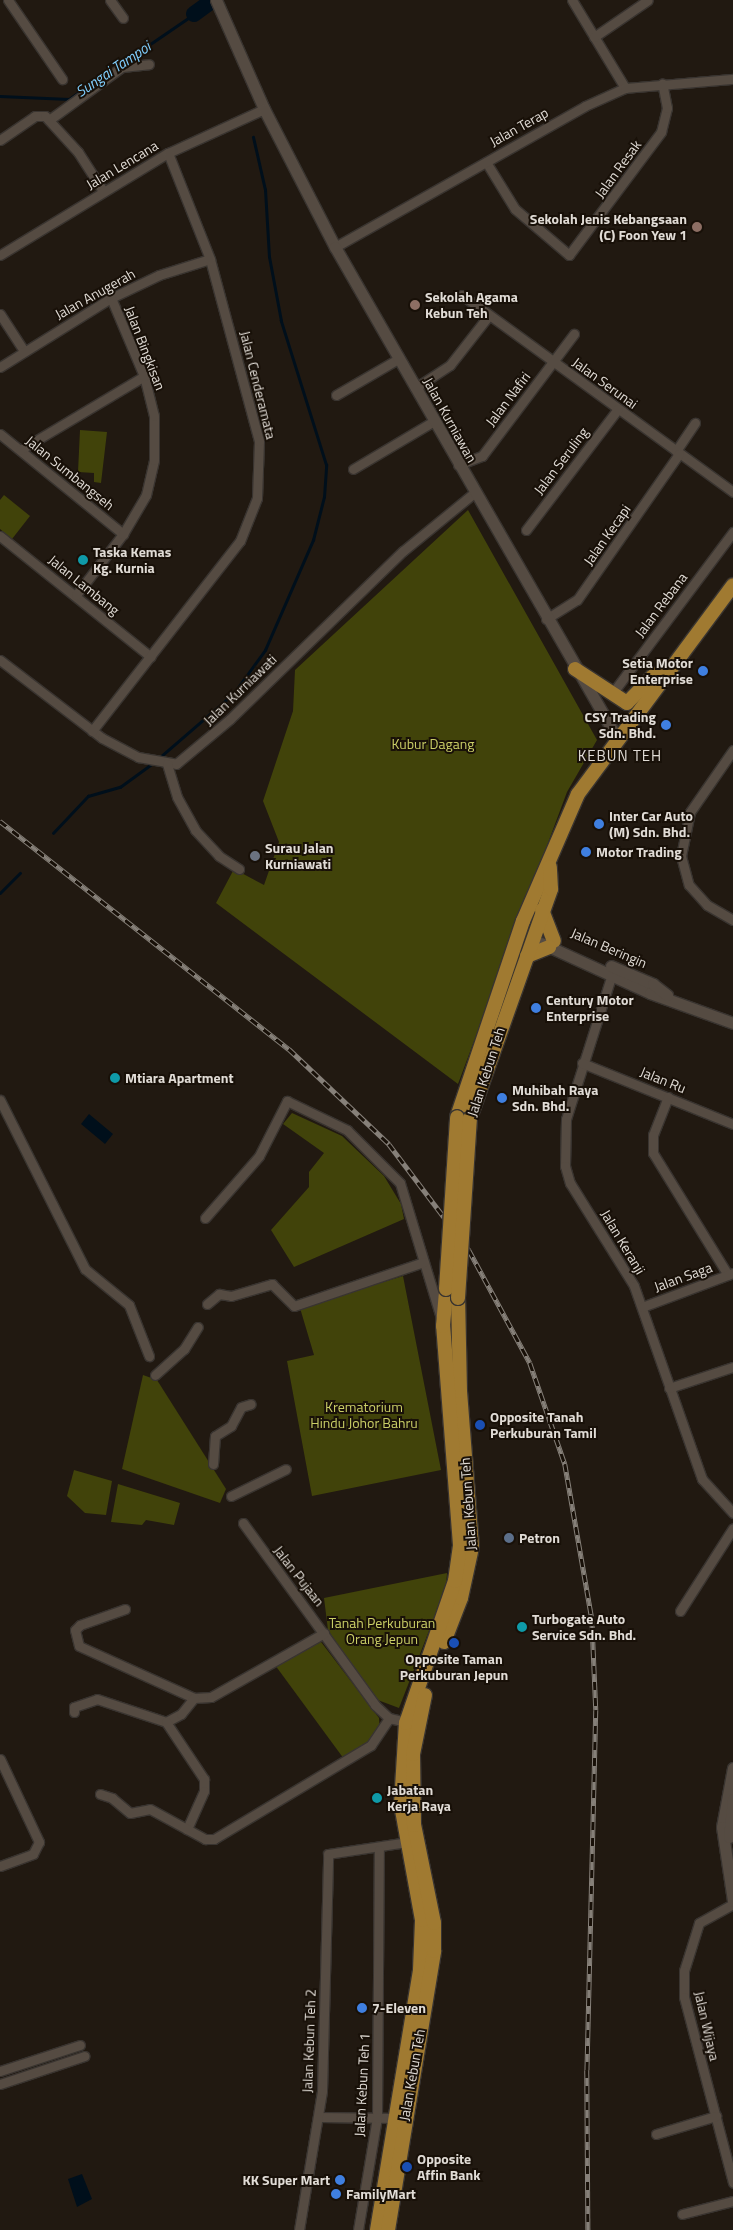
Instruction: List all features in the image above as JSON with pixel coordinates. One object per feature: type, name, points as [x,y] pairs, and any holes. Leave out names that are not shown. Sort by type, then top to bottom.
[{"type":"main road","name":"Jalan Kebun Teh","points":[[388,2230],[399,2118],[420,1970],[422,1920],[401,1804],[411,1723],[458,1568],[459,1507],[443,1326],[464,1118],[509,966],[528,911],[550,867],[578,794],[733,585]]},
{"type":"main road","points":[[575,669],[611,695],[627,703],[658,672],[674,665]]},
{"type":"main road","name":"Jalan Kebun Teh","points":[[377,2230],[434,1951],[434,1923],[414,1826],[411,1723],[470,1566],[458,1298],[464,1118],[551,889],[550,867]]},
{"type":"main road","points":[[527,956],[552,944],[542,910]]},
{"type":"main road","points":[[509,966],[532,935],[528,911]]},
{"type":"street","points":[[8,0],[62,79]]},
{"type":"street","points":[[110,0],[123,18]]},
{"type":"street","name":"Jalan Kurniawan","points":[[216,0],[259,112],[546,619],[618,740]]},
{"type":"street","points":[[572,0],[625,88]]},
{"type":"street","points":[[594,37],[648,0]]},
{"type":"street","points":[[49,120],[122,67],[149,64]]},
{"type":"street","name":"Jalan Terap","points":[[335,247],[486,162],[625,88],[662,83],[733,79]]},
{"type":"street","name":"Jalan Resak","points":[[486,162],[515,209],[569,255],[661,132],[667,108],[662,83]]},
{"type":"street","name":"Jalan Lencana","points":[[0,255],[168,153],[259,112]]},
{"type":"street","points":[[0,140],[40,114],[49,120],[78,152],[103,191]]},
{"type":"street","name":"Jalan Cenderamata","points":[[92,731],[240,541],[257,498],[259,441],[210,259],[168,153]]},
{"type":"street","name":"Jalan Anugerah","points":[[0,367],[24,350],[111,298],[159,275],[210,259]]},
{"type":"street","name":"Jalan Serunai","points":[[462,295],[733,492]]},
{"type":"street","name":"Jalan Bingkisan","points":[[76,595],[123,534],[146,495],[154,460],[154,416],[144,376],[111,298]]},
{"type":"street","points":[[0,314],[24,350]]},
{"type":"street","points":[[415,388],[450,365],[489,315]]},
{"type":"street","name":"Jalan Nafiri","points":[[458,465],[482,456],[574,334]]},
{"type":"street","points":[[336,395],[398,359]]},
{"type":"street","points":[[20,450],[144,376]]},
{"type":"street","name":"Jalan Seruling","points":[[526,530],[618,409]]},
{"type":"street","points":[[354,469],[434,421]]},
{"type":"street","name":"Jalan Kecapi","points":[[546,619],[577,600],[677,453],[695,423]]},
{"type":"street","name":"Jalan Sumbangseh","points":[[0,434],[123,534]]},
{"type":"street","name":"Jalan Kurniawati","points":[[164,764],[181,760],[210,738],[403,551],[474,493]]},
{"type":"street","name":"Jalan Rebana","points":[[611,695],[733,532]]},
{"type":"street","name":"Jalan Lambang","points":[[0,536],[76,595],[150,657]]},
{"type":"street","points":[[0,660],[92,731],[138,757],[164,764],[177,797],[195,830],[219,856],[240,869]]},
{"type":"street","points":[[733,750],[690,812],[681,856],[690,885],[707,905],[733,920]]},
{"type":"street","name":"Jalan Beringin","points":[[532,935],[612,974],[733,1023]]},
{"type":"street","name":"Jalan Beringin","points":[[552,944],[653,984],[668,997]]},
{"type":"street","name":"Jalan Keranji","points":[[612,974],[582,1063],[563,1135],[565,1166],[570,1183],[616,1250],[642,1307],[668,1388],[702,1480],[733,1513]]},
{"type":"street","name":"Jalan Ru","points":[[582,1063],[733,1124]]},
{"type":"street","points":[[668,1097],[653,1135],[653,1152],[730,1274]]},
{"type":"street","points":[[0,1100],[90,1276],[136,1315],[149,1356]]},
{"type":"street","points":[[205,1218],[258,1156],[287,1101],[347,1130],[391,1173],[408,1201],[443,1326]]},
{"type":"street","points":[[208,1304],[219,1294],[230,1296],[272,1284],[294,1306],[424,1262]]},
{"type":"street","name":"Jalan Saga","points":[[642,1307],[730,1274]]},
{"type":"street","points":[[155,1375],[184,1349],[198,1327]]},
{"type":"street","points":[[668,1388],[733,1367]]},
{"type":"street","points":[[213,1464],[216,1436],[232,1426],[241,1408],[252,1404]]},
{"type":"street","points":[[231,1496],[286,1469]]},
{"type":"street","name":"Jalan Pujaan","points":[[243,1523],[388,1718]]},
{"type":"street","points":[[680,1611],[733,1528]]},
{"type":"street","points":[[125,1609],[80,1625],[75,1630],[79,1646],[194,1698],[211,1697],[324,1633]]},
{"type":"street","points":[[166,1722],[182,1714],[194,1698]]},
{"type":"street","points":[[74,1712],[74,1706],[97,1699],[166,1722],[204,1779],[204,1791],[187,1828]]},
{"type":"street","points":[[100,1794],[112,1798],[130,1813],[150,1809],[205,1839],[223,1834],[371,1745],[388,1718],[411,1723]]},
{"type":"street","points":[[0,1759],[39,1842],[34,1854],[0,1866]]},
{"type":"street","points":[[733,1768],[722,1851],[733,1902]]},
{"type":"street","points":[[730,1801],[733,1875]]},
{"type":"street","points":[[379,1850],[407,1842]]},
{"type":"street","name":"Jalan Kebun Teh 2","points":[[299,2230],[319,2117],[330,1852],[379,1850]]},
{"type":"street","name":"Jalan Kebun Teh 1","points":[[358,2230],[377,2118],[379,1850]]},
{"type":"street","name":"Jalan Wijaya","points":[[733,1902],[699,1923],[684,1972],[684,1997],[733,2183]]},
{"type":"street","points":[[0,2071],[80,2045]]},
{"type":"street","points":[[0,2084],[84,2056]]},
{"type":"street","points":[[656,2134],[716,2116]]},
{"type":"street","points":[[319,2117],[399,2118]]},
{"type":"street","points":[[682,2214],[733,2201]]},
{"type":"green space","points":[[80,430],[107,432],[101,483],[94,482],[94,473],[78,472]]},
{"type":"green space","points":[[4,495],[30,516],[12,539],[0,529],[0,500]]},
{"type":"green space","name":"Kubur Dagang","points":[[468,510],[597,740],[567,792],[458,1084],[216,903],[234,869],[264,885],[279,842],[263,801],[293,711],[295,670]]},
{"type":"green space","points":[[292,1113],[342,1136],[384,1176],[401,1204],[404,1219],[294,1267],[271,1230],[309,1187],[309,1172],[324,1153],[283,1124]]},
{"type":"green space","name":"Krematorium Hindu Johor Bahru","points":[[403,1276],[441,1470],[312,1496],[287,1361],[314,1355],[300,1308]]},
{"type":"green space","points":[[143,1375],[157,1380],[226,1489],[220,1503],[122,1469]]},
{"type":"green space","points":[[74,1470],[112,1481],[106,1515],[85,1513],[67,1496]]},
{"type":"green space","points":[[118,1484],[180,1503],[174,1525],[146,1520],[142,1525],[111,1522]]},
{"type":"green space","name":"Tanah Perkuburan Orang Jepun","points":[[447,1573],[446,1587],[399,1708],[375,1699],[328,1630],[324,1598]]},
{"type":"green space","points":[[318,1638],[379,1718],[380,1734],[344,1759],[275,1665]]},
{"type":"water","points":[[89,1114],[113,1134],[105,1144],[81,1124]]},
{"type":"water","points":[[82,2174],[92,2199],[77,2207],[68,2179]]},
{"type":"waterway","name":"Sungai Tampoi","points":[[194,14],[213,0]]},
{"type":"waterway","name":"Sungai Tampoi","points":[[121,64],[194,14]]},
{"type":"waterway","name":"Sungai Tampoi","points":[[0,96],[69,99],[99,78]]},
{"type":"waterway","points":[[159,758],[234,693],[265,650],[313,540],[324,497],[326,465],[281,321],[269,257],[265,190],[253,137]]},
{"type":"waterway","points":[[53,833],[88,796],[120,787],[153,763]]},
{"type":"waterway","points":[[0,893],[20,873]]},
{"type":"railway","points":[[0,821],[289,1049],[389,1144],[469,1250],[530,1363],[565,1464],[592,1618],[596,1710],[587,2070],[588,2230]]},
{"type":"place","name":"Sekolah Jenis Kebangsaan (C) Foon Yew 1","points":[[697,227]]},
{"type":"place","name":"Sekolah Agama Kebun Teh","points":[[415,305]]},
{"type":"place","name":"Taska Kemas Kg. Kurnia","points":[[83,560]]},
{"type":"place","name":"Setia Motor Enterprise","points":[[703,671]]},
{"type":"place","name":"CSY Trading Sdn. Bhd.","points":[[666,725]]},
{"type":"place","name":"Inter Car Auto (M) Sdn. Bhd.","points":[[599,824]]},
{"type":"place","name":"Motor Trading","points":[[586,852]]},
{"type":"place","name":"Surau Jalan Kurniawati","points":[[255,856]]},
{"type":"place","name":"Century Motor Enterprise","points":[[536,1008]]},
{"type":"place","name":"Mtiara Apartment","points":[[115,1078]]},
{"type":"place","name":"Muhibah Raya Sdn. Bhd.","points":[[502,1098]]},
{"type":"place","name":"Opposite Tanah Perkuburan Tamil","points":[[480,1425]]},
{"type":"place","name":"Petron","points":[[509,1538]]},
{"type":"place","name":"Turbogate Auto Service Sdn. Bhd.","points":[[522,1627]]},
{"type":"place","name":"Opposite Taman Perkuburan Jepun","points":[[454,1643]]},
{"type":"place","name":"Jabatan Kerja Raya","points":[[377,1798]]},
{"type":"place","name":"7-Eleven","points":[[362,2008]]},
{"type":"place","name":"Opposite Affin Bank","points":[[407,2167]]},
{"type":"place","name":"KK Super Mart","points":[[340,2180]]},
{"type":"place","name":"FamilyMart","points":[[336,2194]]},
{"type":"district","name":"KEBUN TEH","points":[[620,756]]}]
